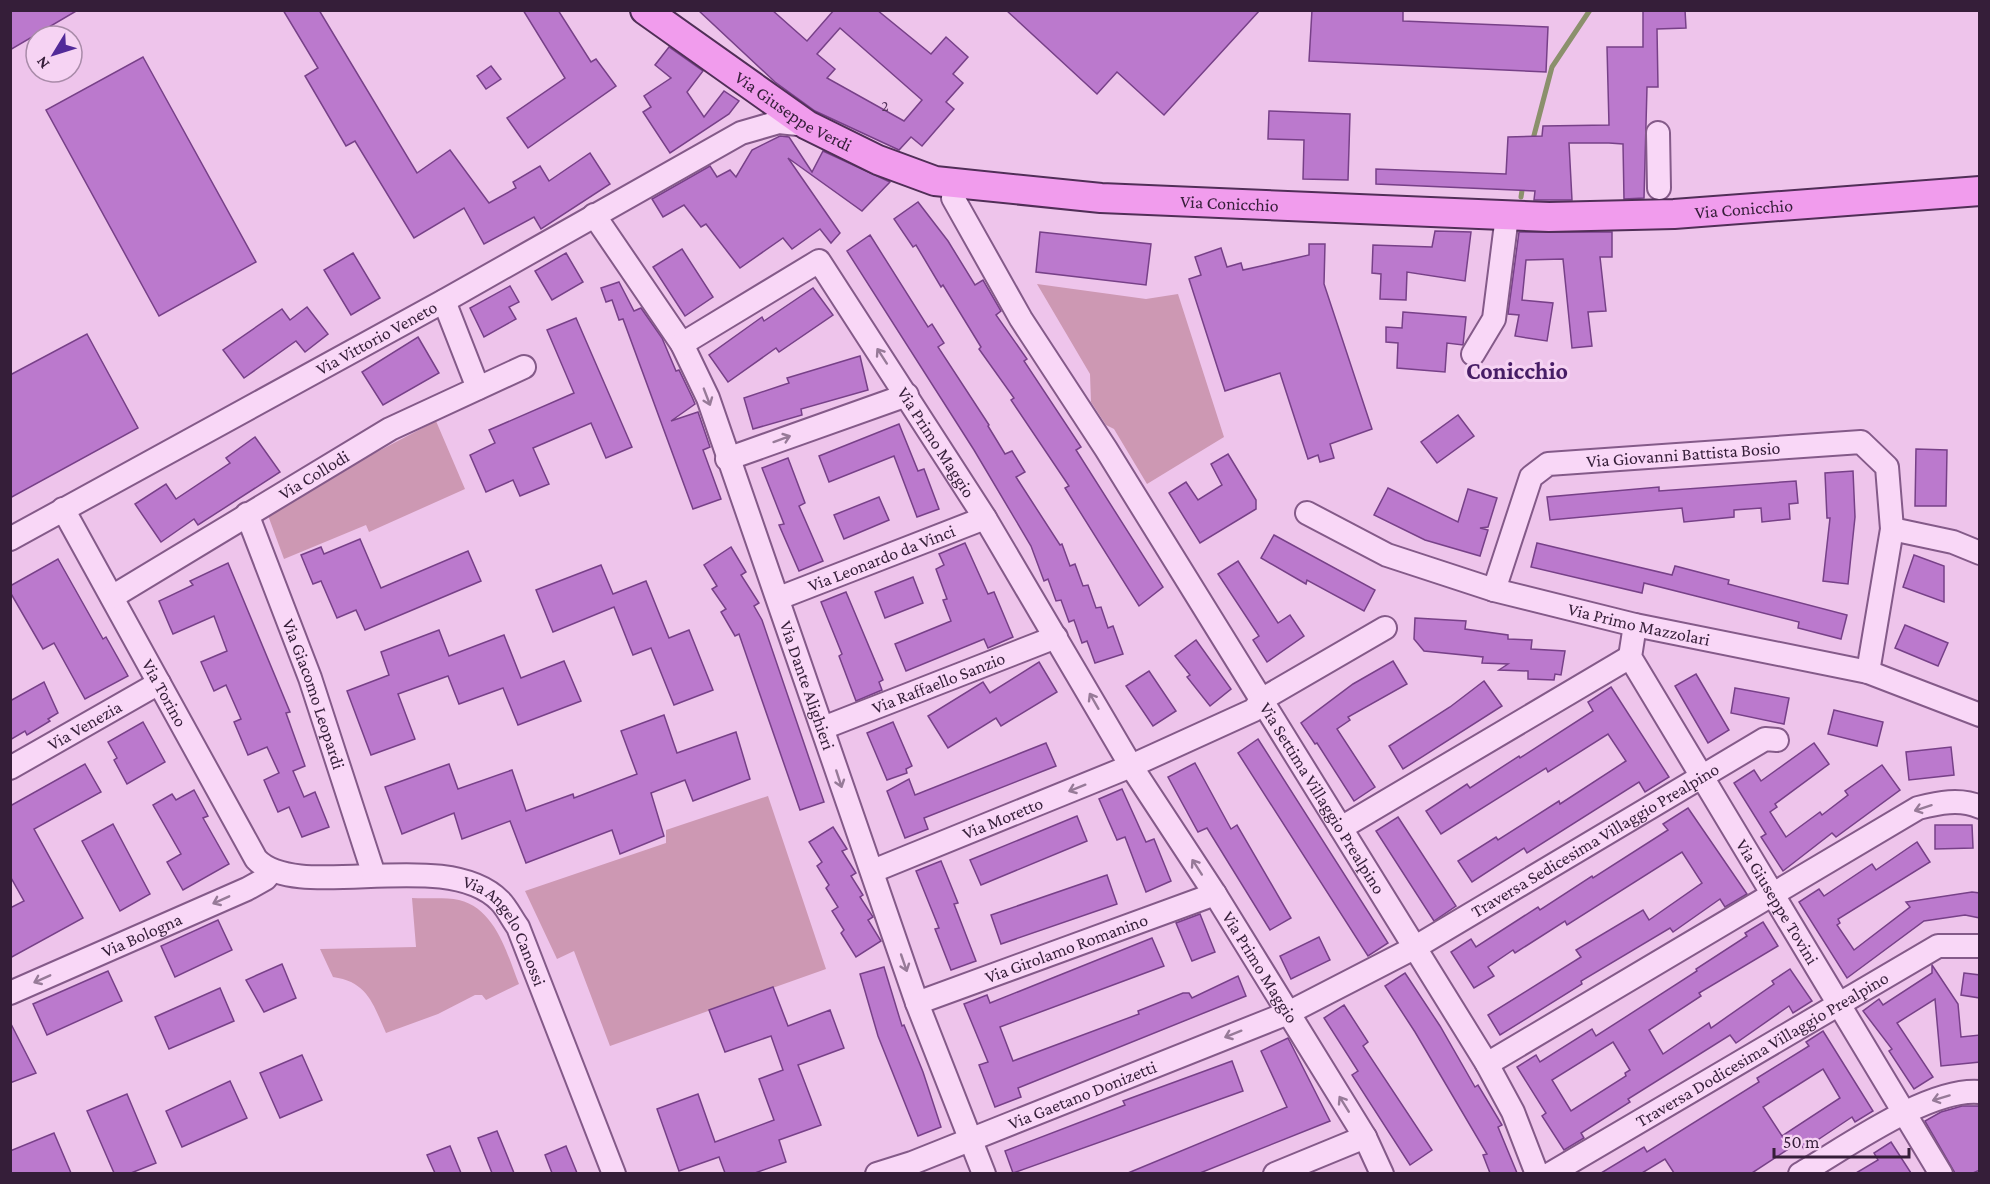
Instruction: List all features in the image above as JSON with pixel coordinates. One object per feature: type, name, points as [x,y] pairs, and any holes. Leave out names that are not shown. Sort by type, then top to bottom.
[{"type":"main road","name":"Via Giuseppe Verdi","points":[[645,10],[764,97],[807,125],[897,168],[954,190]]},
{"type":"main road","name":"Via Conicchio","points":[[954,190],[1507,216],[1654,197],[1980,191]]},
{"type":"street","name":"Via Vittorio Veneto","points":[[741,133],[757,115],[764,97]]},
{"type":"street","name":"Via Vittorio Veneto","points":[[10,539],[444,301],[741,133],[779,122],[807,125]]},
{"type":"street","points":[[1654,197],[1658,134]]},
{"type":"street","name":"Via Settima Villaggio Prealpino","points":[[954,190],[1021,319],[1487,1064],[1513,1112],[1537,1173]]},
{"type":"street","name":"Via Dante Alighieri","points":[[594,215],[682,344],[708,398],[727,459],[779,598],[848,808],[873,872],[917,1003],[984,1173]]},
{"type":"street","points":[[1473,354],[1494,319],[1507,216]]},
{"type":"street","name":"Via Primo Maggio","points":[[682,344],[819,261],[985,518],[1131,766],[1215,894],[1365,1137],[1382,1173]]},
{"type":"street","points":[[444,301],[478,388]]},
{"type":"street","name":"Via Collodi","points":[[112,597],[390,429],[524,367]]},
{"type":"street","points":[[727,459],[907,394]]},
{"type":"street","name":"Via Giovanni Battista Bosio","points":[[1494,590],[1531,477],[1548,464],[1861,442],[1887,467],[1892,529],[1868,672]]},
{"type":"street","name":"Via Torino","points":[[63,509],[256,860],[271,872]]},
{"type":"street","name":"Via Primo Mazzolari","points":[[1307,513],[1387,555],[1494,590],[1635,625],[1868,672],[1980,715]]},
{"type":"street","name":"Via Giacomo Leopardi","points":[[247,514],[310,678],[374,875]]},
{"type":"street","name":"Via Leonardo da Vinci","points":[[779,598],[985,518]]},
{"type":"street","points":[[1892,529],[1953,542],[1980,553]]},
{"type":"street","points":[[1341,828],[1630,657],[1635,625]]},
{"type":"street","points":[[1131,766],[1254,710],[1261,700],[1385,628]]},
{"type":"street","name":"Via Raffaello Sanzio","points":[[823,728],[1056,637]]},
{"type":"street","name":"Via Giuseppe Tovini","points":[[1630,657],[1941,1173]]},
{"type":"street","name":"Via Venezia","points":[[10,768],[159,683]]},
{"type":"street","name":"Traversa Sedicesima Villaggio Prealpino","points":[[1288,1012],[1414,948],[1765,739],[1778,740]]},
{"type":"street","name":"Via Moretto","points":[[873,872],[1131,766]]},
{"type":"street","points":[[1487,1064],[1918,808],[1942,803],[1970,803],[1980,807]]},
{"type":"street","name":"Via Angelo Canossi","points":[[271,872],[304,876],[444,877],[473,884],[499,900],[518,927],[614,1170]]},
{"type":"street","name":"Via Bologna","points":[[10,993],[247,889],[265,879],[271,872]]},
{"type":"street","name":"Via Girolamo Romanino","points":[[917,1003],[1215,894]]},
{"type":"street","name":"Traversa Dodicesima Villaggio Prealpino","points":[[1550,1173],[1938,946],[1980,946]]},
{"type":"street","name":"Via Gaetano Donizetti","points":[[877,1173],[971,1139],[1288,1012]]},
{"type":"street","points":[[1800,1173],[1905,1113],[1935,1100],[1965,1091],[1980,1092]]},
{"type":"street","points":[[1275,1173],[1365,1137]]},
{"type":"shaded area","points":[[1037,284],[1146,299],[1178,294],[1224,437],[1147,484],[1114,429],[1106,425],[1091,402],[1090,374]]},
{"type":"shaded area","points":[[436,421],[465,489],[369,532],[366,525],[284,559],[266,510]]},
{"type":"shaded area","points":[[768,796],[826,969],[610,1046],[574,951],[557,959],[525,891],[666,843],[666,830]]},
{"type":"shaded area","points":[[412,898],[459,900],[472,905],[482,913],[498,934],[519,984],[486,1000],[482,995],[475,995],[438,1014],[386,1033],[368,996],[354,984],[333,977],[320,949],[416,947]]},
{"type":"building","points":[[10,10],[78,10],[54,24],[24,24],[24,42],[10,50]]},
{"type":"building","points":[[283,10],[319,10],[417,173],[450,150],[489,203],[516,188],[513,182],[540,166],[549,181],[590,153],[610,184],[541,229],[534,217],[484,244],[464,208],[414,238],[355,141],[346,146],[305,76],[318,68]]},
{"type":"building","points":[[523,10],[558,10],[591,62],[596,59],[616,86],[528,148],[507,118],[565,78]]},
{"type":"building","points":[[698,10],[772,10],[807,41],[834,10],[877,10],[931,54],[946,37],[968,57],[953,74],[963,83],[946,102],[954,109],[922,146],[911,137],[899,150],[815,111],[775,82]],"holes":[[[840,28],[922,100],[904,121],[827,78],[835,69],[817,54]]]},
{"type":"building","points":[[1006,10],[1260,10],[1164,115],[1117,72],[1097,94]]},
{"type":"building","points":[[1312,10],[1403,10],[1403,21],[1548,27],[1546,72],[1309,61]]},
{"type":"building","points":[[1643,10],[1685,10],[1686,28],[1657,29],[1658,87],[1647,87],[1644,198],[1624,199],[1623,144],[1609,143],[1569,143],[1572,200],[1534,200],[1535,191],[1376,184],[1376,169],[1506,174],[1508,137],[1542,136],[1543,126],[1609,125],[1607,47],[1643,47]]},
{"type":"building","points":[[669,47],[703,71],[687,92],[704,117],[724,91],[739,101],[729,114],[670,153],[643,112],[651,107],[644,96],[671,78],[655,65]]},
{"type":"building","points":[[143,57],[256,262],[159,316],[46,110]]},
{"type":"building","points":[[491,66],[501,79],[486,89],[477,76]]},
{"type":"building","points":[[1269,111],[1350,114],[1348,180],[1303,179],[1304,140],[1268,139]]},
{"type":"building","points":[[780,136],[789,137],[812,172],[823,151],[890,182],[862,211],[788,158],[840,233],[831,243],[820,229],[792,249],[783,238],[740,268],[706,224],[701,227],[684,205],[663,217],[652,199],[710,166],[717,177],[730,170],[736,177],[752,150]]},
{"type":"building","points":[[918,202],[948,241],[975,285],[983,280],[1001,311],[996,315],[1027,359],[1024,361],[1081,447],[1076,450],[1163,587],[1139,606],[1065,488],[1069,486],[1011,400],[1014,398],[979,349],[981,347],[943,285],[941,287],[916,245],[913,247],[894,219]]},
{"type":"building","points":[[1435,231],[1471,232],[1465,281],[1407,272],[1406,300],[1380,299],[1381,274],[1372,273],[1373,245],[1432,247]]},
{"type":"building","points":[[1040,232],[1151,244],[1146,285],[1036,272]]},
{"type":"building","points":[[1519,232],[1612,232],[1612,257],[1600,257],[1606,311],[1588,312],[1592,346],[1572,348],[1563,259],[1526,260],[1522,300],[1553,303],[1547,341],[1515,336],[1519,315],[1508,314]]},
{"type":"building","points":[[870,235],[928,327],[932,324],[944,343],[938,347],[989,425],[1005,454],[1012,451],[1025,472],[1016,477],[1060,545],[1062,544],[1070,566],[1075,564],[1083,586],[1088,585],[1096,608],[1101,607],[1108,628],[1113,626],[1123,654],[1095,663],[1087,641],[1082,643],[1074,620],[1069,622],[1061,600],[1056,601],[1048,579],[1044,581],[1031,546],[974,450],[847,251]]},
{"type":"building","points":[[1309,244],[1325,244],[1324,284],[1372,429],[1330,444],[1334,458],[1320,462],[1318,455],[1308,459],[1280,373],[1225,391],[1189,279],[1201,275],[1195,257],[1221,248],[1227,267],[1241,263],[1243,270],[1309,255]]},
{"type":"building","points":[[682,249],[713,297],[685,316],[653,267]]},
{"type":"building","points":[[353,253],[380,298],[351,315],[324,270]]},
{"type":"building","points":[[566,253],[583,282],[552,300],[535,271]]},
{"type":"building","points":[[619,282],[634,311],[641,308],[662,338],[676,371],[679,370],[692,397],[695,404],[671,421],[698,412],[710,447],[703,450],[721,499],[693,509],[623,319],[619,320],[612,300],[606,302],[601,288]]},
{"type":"building","points":[[510,286],[519,302],[509,307],[516,319],[484,337],[470,308]]},
{"type":"building","points":[[813,288],[833,315],[779,352],[776,348],[728,382],[709,355],[762,317],[764,321]]},
{"type":"building","points":[[307,307],[328,334],[305,352],[296,341],[244,378],[223,350],[282,309],[290,320]]},
{"type":"building","points":[[1403,312],[1466,317],[1463,345],[1447,343],[1445,372],[1397,368],[1398,343],[1386,342],[1386,327],[1402,328]]},
{"type":"building","points":[[576,318],[632,447],[606,458],[591,423],[533,448],[549,484],[520,496],[513,480],[486,492],[470,455],[495,443],[489,430],[574,393],[547,330]]},
{"type":"building","points":[[87,334],[138,428],[10,498],[10,375]]},
{"type":"building","points":[[418,337],[439,373],[383,405],[362,372]]},
{"type":"building","points":[[860,356],[868,390],[801,409],[802,415],[753,429],[744,398],[789,383],[787,378]]},
{"type":"building","points":[[1458,415],[1474,436],[1437,463],[1421,442]]},
{"type":"building","points":[[899,424],[918,471],[924,469],[939,509],[917,517],[894,456],[829,482],[819,456]]},
{"type":"building","points":[[255,437],[280,472],[198,525],[194,519],[161,542],[135,504],[166,484],[176,499],[230,463],[226,458]]},
{"type":"building","points":[[1916,449],[1947,450],[1946,506],[1915,506]]},
{"type":"building","points":[[1228,454],[1256,500],[1256,509],[1200,543],[1169,493],[1186,482],[1198,500],[1222,485],[1211,464]]},
{"type":"building","points":[[788,458],[805,503],[799,506],[823,561],[799,571],[779,525],[784,524],[762,468]]},
{"type":"building","points":[[1853,471],[1855,517],[1848,584],[1823,581],[1830,518],[1827,518],[1825,473]]},
{"type":"building","points":[[1796,481],[1798,503],[1789,504],[1790,519],[1762,522],[1761,508],[1734,510],[1734,517],[1684,522],[1682,508],[1550,520],[1547,497],[1659,487],[1659,491]]},
{"type":"building","points":[[1388,488],[1458,522],[1468,489],[1497,498],[1488,527],[1480,528],[1488,530],[1480,556],[1425,540],[1374,515]]},
{"type":"building","points":[[879,497],[889,520],[844,539],[834,515]]},
{"type":"building","points":[[1274,535],[1375,590],[1364,611],[1307,580],[1306,584],[1261,558]]},
{"type":"building","points":[[360,539],[381,588],[468,551],[481,581],[365,630],[356,610],[337,618],[321,581],[313,584],[301,555],[321,547],[324,554]]},
{"type":"building","points":[[965,543],[988,594],[994,592],[1013,637],[988,648],[984,639],[906,671],[895,644],[951,621],[943,600],[947,599],[936,569],[944,565],[939,554]]},
{"type":"building","points":[[1537,543],[1672,575],[1675,566],[1729,580],[1728,584],[1847,615],[1841,639],[1798,628],[1799,622],[1644,583],[1642,593],[1531,567]]},
{"type":"building","points":[[731,547],[746,572],[741,575],[759,603],[754,606],[762,620],[824,802],[800,810],[739,634],[735,636],[721,612],[726,609],[712,589],[717,586],[704,565]]},
{"type":"building","points":[[1914,555],[1944,566],[1944,602],[1903,587]]},
{"type":"building","points":[[58,559],[103,639],[106,637],[128,676],[85,699],[54,643],[43,649],[10,592],[10,586]]},
{"type":"building","points":[[1238,561],[1278,623],[1290,615],[1304,636],[1267,662],[1253,640],[1259,636],[1218,574]]},
{"type":"building","points":[[228,563],[290,712],[286,713],[305,766],[293,771],[304,797],[315,792],[329,827],[302,837],[289,807],[278,812],[264,780],[279,773],[267,747],[248,755],[234,722],[241,719],[226,685],[214,691],[201,662],[227,651],[214,616],[173,634],[159,601],[193,585],[190,581]]},
{"type":"building","points":[[601,565],[613,594],[646,581],[669,638],[689,630],[713,690],[674,705],[651,648],[633,655],[614,607],[553,632],[536,590]]},
{"type":"building","points":[[913,577],[923,603],[885,618],[875,592]]},
{"type":"building","points":[[846,592],[883,680],[879,682],[882,690],[856,701],[839,656],[842,654],[821,602]]},
{"type":"building","points":[[1415,618],[1466,621],[1465,629],[1508,635],[1508,639],[1532,640],[1531,649],[1565,651],[1561,675],[1555,674],[1554,680],[1528,679],[1528,671],[1499,670],[1508,664],[1482,663],[1483,657],[1424,651],[1414,639]]},
{"type":"building","points":[[1905,625],[1948,643],[1938,666],[1895,648]]},
{"type":"building","points":[[439,630],[449,656],[504,635],[521,678],[564,661],[581,701],[518,725],[503,688],[459,704],[448,676],[398,694],[415,739],[371,755],[347,691],[389,675],[381,652]]},
{"type":"building","points":[[1196,640],[1231,689],[1210,706],[1187,677],[1190,675],[1175,656]]},
{"type":"building","points":[[1393,661],[1407,684],[1348,717],[1350,720],[1337,729],[1375,787],[1354,801],[1317,743],[1315,744],[1301,723],[1353,684]]},
{"type":"building","points":[[1039,662],[1057,692],[1001,726],[996,718],[948,748],[928,716],[983,682],[990,693]]},
{"type":"building","points":[[1149,671],[1176,711],[1153,726],[1126,686]]},
{"type":"building","points":[[1696,674],[1729,730],[1708,743],[1675,686]]},
{"type":"building","points":[[1484,681],[1502,706],[1403,769],[1389,746],[1450,707]]},
{"type":"building","points":[[44,682],[58,713],[48,719],[50,721],[27,735],[25,731],[10,740],[10,701]]},
{"type":"building","points":[[1611,687],[1669,777],[1645,792],[1639,782],[1527,853],[1524,848],[1472,882],[1458,861],[1496,837],[1498,840],[1559,801],[1560,804],[1626,761],[1608,734],[1548,772],[1546,768],[1441,834],[1426,811],[1467,784],[1470,788],[1593,711],[1588,702]]},
{"type":"building","points":[[1735,688],[1789,698],[1784,724],[1731,713]]},
{"type":"building","points":[[1834,710],[1883,722],[1877,746],[1828,734]]},
{"type":"building","points":[[664,715],[677,753],[736,732],[750,779],[693,801],[685,780],[651,793],[664,836],[620,854],[612,830],[526,863],[510,821],[462,839],[454,813],[402,834],[385,787],[449,764],[458,789],[512,770],[526,811],[573,794],[574,798],[637,774],[621,731]]},
{"type":"building","points":[[143,722],[165,762],[127,784],[114,760],[117,758],[108,742]]},
{"type":"building","points":[[893,722],[912,766],[906,769],[907,773],[887,780],[867,733]]},
{"type":"building","points":[[1258,739],[1388,943],[1368,956],[1238,753]]},
{"type":"building","points":[[1046,743],[1056,766],[924,818],[928,829],[905,838],[887,791],[909,779],[915,795]]},
{"type":"building","points":[[1814,743],[1829,764],[1775,804],[1777,807],[1770,812],[1786,837],[1820,812],[1822,815],[1848,795],[1845,791],[1882,765],[1900,790],[1836,837],[1832,833],[1783,871],[1761,837],[1766,834],[1734,783],[1754,770],[1761,781]]},
{"type":"building","points":[[1951,747],[1954,775],[1909,780],[1906,752]]},
{"type":"building","points":[[1195,763],[1231,829],[1237,825],[1291,918],[1270,930],[1207,828],[1198,832],[1168,777]]},
{"type":"building","points":[[85,764],[101,792],[34,829],[83,918],[10,958],[10,908],[24,901],[10,876],[10,806]]},
{"type":"building","points":[[1122,789],[1146,842],[1154,839],[1171,881],[1146,892],[1125,837],[1117,840],[1099,799]]},
{"type":"building","points":[[194,790],[208,816],[203,818],[229,864],[183,890],[167,862],[181,854],[153,805],[172,794],[176,800]]},
{"type":"building","points":[[1688,808],[1747,894],[1725,907],[1720,899],[1673,932],[1670,928],[1581,981],[1582,984],[1500,1035],[1488,1015],[1581,957],[1576,950],[1643,910],[1649,920],[1702,883],[1682,852],[1567,925],[1565,921],[1515,953],[1513,950],[1488,967],[1494,976],[1474,988],[1451,952],[1471,939],[1476,947],[1538,907],[1540,910],[1592,876],[1593,878],[1668,830],[1663,824]]},
{"type":"building","points":[[1077,816],[1087,841],[981,885],[970,860]]},
{"type":"building","points":[[1398,817],[1456,906],[1434,921],[1376,831]]},
{"type":"building","points":[[113,824],[150,894],[120,911],[82,841]]},
{"type":"building","points":[[1935,825],[1972,825],[1973,848],[1935,849]]},
{"type":"building","points":[[833,827],[847,849],[842,851],[856,873],[851,876],[863,895],[860,897],[873,917],[868,920],[881,941],[856,957],[841,933],[844,930],[832,911],[838,907],[826,888],[829,885],[817,866],[822,862],[809,842]]},
{"type":"building","points":[[1917,842],[1930,862],[1838,919],[1840,923],[1837,925],[1854,950],[1910,907],[1906,902],[1972,892],[1980,893],[1980,918],[1965,915],[1924,921],[1847,978],[1799,902],[1819,889],[1824,896],[1872,864],[1876,870]]},
{"type":"building","points":[[941,861],[958,903],[954,904],[976,961],[951,970],[935,929],[939,928],[916,871]]},
{"type":"building","points":[[1107,875],[1117,904],[1001,944],[991,915]]},
{"type":"building","points":[[1200,914],[1215,952],[1192,961],[1176,923]]},
{"type":"building","points":[[218,920],[232,950],[175,977],[161,946]]},
{"type":"building","points":[[1763,922],[1778,946],[1699,993],[1701,996],[1649,1030],[1663,1054],[1709,1023],[1711,1028],[1774,984],[1772,981],[1790,969],[1812,1001],[1793,1013],[1789,1006],[1736,1043],[1730,1035],[1628,1099],[1630,1102],[1581,1133],[1584,1138],[1564,1150],[1542,1116],[1546,1113],[1517,1067],[1536,1055],[1540,1062],[1592,1029],[1596,1036],[1697,971],[1696,969],[1747,936],[1745,933]],"holes":[[[1613,1042],[1630,1070],[1625,1073],[1626,1076],[1571,1111],[1552,1080]]]},
{"type":"building","points":[[1319,937],[1330,960],[1291,979],[1280,956]]},
{"type":"building","points":[[1152,938],[1164,966],[1000,1027],[1013,1061],[1139,1014],[1138,1011],[1183,993],[1189,993],[1192,998],[1238,976],[1246,996],[1018,1088],[1021,1097],[995,1107],[979,1065],[988,1062],[964,1004],[987,995],[990,1003]]},
{"type":"building","points":[[282,964],[296,998],[264,1012],[246,980]]},
{"type":"building","points":[[1932,965],[1958,1004],[1961,1037],[1980,1035],[1980,1062],[1941,1066],[1935,999],[1897,1023],[1933,1077],[1914,1089],[1889,1051],[1892,1049],[1863,1011],[1879,999],[1883,1005],[1932,973]]},
{"type":"building","points":[[884,967],[902,1026],[904,1025],[923,1072],[941,1127],[918,1136],[878,1036],[860,974]]},
{"type":"building","points":[[108,971],[122,1001],[47,1035],[33,1004]]},
{"type":"building","points":[[1405,973],[1440,1026],[1475,1087],[1478,1085],[1502,1125],[1498,1127],[1517,1173],[1490,1173],[1483,1155],[1487,1154],[1385,986]]},
{"type":"building","points":[[1964,973],[1980,975],[1980,998],[1961,995]]},
{"type":"building","points":[[773,987],[788,1026],[830,1010],[844,1048],[798,1065],[821,1125],[779,1140],[786,1162],[755,1173],[725,1173],[719,1157],[679,1171],[657,1109],[698,1094],[715,1142],[774,1120],[759,1079],[783,1070],[771,1036],[725,1052],[709,1010]]},
{"type":"building","points":[[220,988],[234,1021],[169,1049],[155,1017]]},
{"type":"building","points":[[1344,1005],[1368,1042],[1363,1046],[1432,1150],[1410,1165],[1352,1075],[1358,1071],[1324,1018]]},
{"type":"building","points":[[10,1022],[36,1073],[10,1083]]},
{"type":"building","points":[[1823,1031],[1873,1111],[1855,1122],[1852,1117],[1804,1149],[1799,1142],[1752,1173],[1674,1173],[1665,1159],[1642,1173],[1601,1173],[1644,1147],[1647,1152],[1759,1082],[1757,1078],[1809,1046],[1806,1042]],"holes":[[[1823,1069],[1840,1098],[1782,1136],[1763,1107]]]},
{"type":"building","points":[[1288,1038],[1330,1121],[1200,1173],[1128,1173],[1287,1107],[1261,1051]]},
{"type":"building","points":[[302,1055],[322,1100],[280,1118],[260,1073]]},
{"type":"building","points":[[1232,1061],[1243,1091],[1013,1173],[1005,1151],[1125,1105],[1123,1101]]},
{"type":"building","points":[[230,1081],[247,1118],[182,1147],[166,1111]]},
{"type":"building","points":[[127,1094],[156,1163],[131,1173],[114,1173],[87,1111]]},
{"type":"building","points":[[1962,1106],[1979,1106],[1980,1170],[1973,1173],[1955,1173],[1925,1121],[1941,1112]]},
{"type":"building","points":[[497,1131],[514,1173],[492,1173],[478,1138]]},
{"type":"building","points":[[54,1133],[71,1173],[10,1173],[10,1151]]},
{"type":"building","points":[[1891,1142],[1911,1173],[1856,1173],[1878,1160],[1874,1153]]},
{"type":"building","points":[[450,1146],[461,1173],[435,1173],[427,1155]]},
{"type":"building","points":[[566,1146],[577,1173],[552,1173],[545,1155]]},
{"type":"waterway","points":[[1532,143],[1552,67],[1590,10]]},
{"type":"waterway","points":[[1521,197],[1523,184]]},
{"type":"district","name":"Conicchio","points":[[1517,371]]}]
